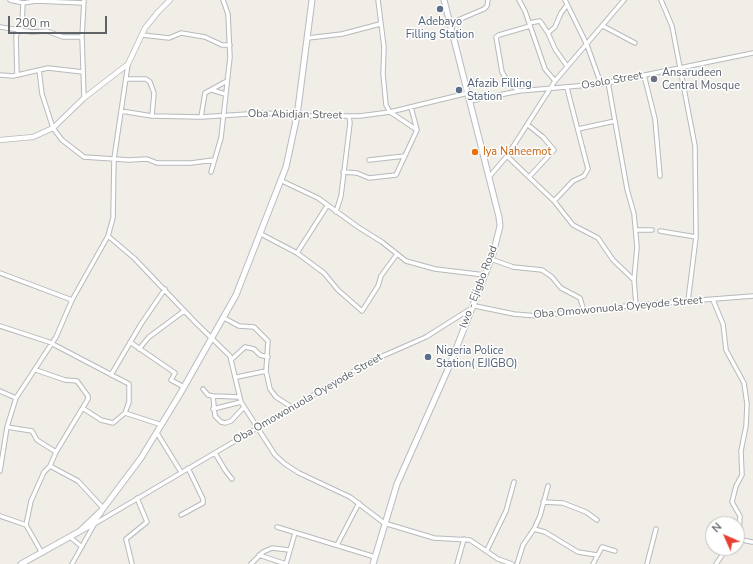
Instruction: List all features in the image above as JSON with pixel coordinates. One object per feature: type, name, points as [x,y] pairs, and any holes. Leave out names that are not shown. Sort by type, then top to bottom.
[{"type":"main road","points":[[80,531],[102,509],[141,458],[162,425],[236,295],[282,181],[297,116],[312,0]]},
{"type":"main road","name":"Iwo - Ejigbo Road","points":[[372,564],[397,484],[443,381],[491,259],[497,241],[500,220],[444,0]]},
{"type":"main road","points":[[21,564],[95,523],[102,509]]},
{"type":"street","points":[[10,0],[23,2],[84,1],[82,37],[84,98]]},
{"type":"street","points":[[0,471],[5,436],[16,398],[36,370],[52,343],[72,300],[108,236],[113,218],[114,159],[128,64],[153,17],[170,0]]},
{"type":"street","points":[[211,172],[221,138],[230,45],[228,14],[223,0]]},
{"type":"street","points":[[378,0],[384,46],[383,74],[386,105],[390,112],[417,130]]},
{"type":"street","points":[[450,23],[484,9],[487,6],[488,0]]},
{"type":"street","points":[[519,0],[530,25],[545,69],[555,81]]},
{"type":"street","points":[[565,0],[587,45],[601,84]]},
{"type":"street","points":[[489,177],[507,156],[555,81],[624,0]]},
{"type":"street","points":[[661,0],[672,26],[679,69],[695,146],[696,238],[688,301]]},
{"type":"street","points":[[17,75],[15,46],[16,36],[22,24],[23,2]]},
{"type":"street","points":[[548,32],[555,26],[561,13],[567,5]]},
{"type":"street","points":[[519,91],[509,83],[502,72],[496,37],[499,35],[540,22],[548,32],[555,49],[567,66]]},
{"type":"street","points":[[308,38],[342,34],[380,24]]},
{"type":"street","points":[[603,26],[613,33],[635,43]]},
{"type":"street","points":[[0,27],[19,30],[47,31],[63,37],[82,37]]},
{"type":"street","points":[[142,36],[169,38],[182,33],[205,37],[222,45],[230,45]]},
{"type":"street","name":"Osolo Street","points":[[470,102],[519,91],[601,84],[751,53]]},
{"type":"street","points":[[0,140],[33,137],[53,128],[84,98],[128,64]]},
{"type":"street","points":[[0,75],[17,75],[48,68],[83,72]]},
{"type":"street","points":[[39,70],[42,94],[53,128],[64,142],[73,147],[84,157],[147,159],[158,163],[191,163],[214,160]]},
{"type":"street","points":[[121,70],[127,73]]},
{"type":"street","points":[[644,75],[655,120],[660,176]]},
{"type":"street","points":[[126,78],[146,79],[150,82],[154,93],[152,116]]},
{"type":"street","points":[[201,117],[204,97],[211,89],[227,81]]},
{"type":"street","points":[[608,82],[636,230],[636,263],[634,280],[636,305]]},
{"type":"street","points":[[554,201],[573,181],[586,173],[588,169],[567,88]]},
{"type":"street","points":[[211,89],[225,94]]},
{"type":"street","name":"Oba Abidjan Street","points":[[121,111],[152,116],[222,117],[264,113],[297,116],[349,116],[390,112],[468,93]]},
{"type":"street","points":[[343,172],[369,178],[395,176],[417,130],[411,107]]},
{"type":"street","points":[[336,212],[341,196],[350,123],[349,116]]},
{"type":"street","points":[[578,129],[615,121]]},
{"type":"street","points":[[528,125],[543,137],[554,150],[530,176]]},
{"type":"street","points":[[369,160],[405,156]]},
{"type":"street","points":[[507,156],[530,176],[574,225],[598,238],[613,260],[634,280]]},
{"type":"street","points":[[282,181],[318,198],[327,206],[406,261],[435,269],[485,275]]},
{"type":"street","points":[[297,254],[327,206]]},
{"type":"street","points":[[636,230],[652,230]]},
{"type":"street","points":[[660,231],[696,238]]},
{"type":"street","points":[[261,234],[297,254],[324,274],[338,290],[362,311],[378,286],[381,276],[397,254]]},
{"type":"street","points":[[108,236],[134,258],[166,289],[184,311],[232,359],[237,377],[241,402],[275,455],[284,464],[299,473],[346,494],[384,523],[434,538],[464,539],[475,542],[498,559],[512,564]]},
{"type":"street","points":[[491,259],[513,267],[542,270],[552,277],[561,288],[580,298],[584,311]]},
{"type":"street","points":[[0,273],[72,300]]},
{"type":"street","points":[[111,375],[130,342],[166,289]]},
{"type":"street","name":"Oba Omowonuola Oyeyode Street","points":[[95,523],[181,472],[258,429],[354,371],[387,353],[426,337],[475,306],[514,314],[537,316],[636,305],[753,296]]},
{"type":"street","points":[[713,300],[722,324],[726,350],[744,383],[747,400],[746,426],[741,451],[742,475],[736,486],[732,502],[740,516]]},
{"type":"street","points":[[139,349],[149,337],[184,311]]},
{"type":"street","points":[[224,318],[239,326],[254,327],[262,333],[269,344],[266,370],[270,389],[275,396],[293,408]]},
{"type":"street","points":[[0,326],[52,343],[129,384],[129,402],[125,413],[111,423],[101,420],[84,409]]},
{"type":"street","points":[[130,342],[175,373],[171,380],[184,386]]},
{"type":"street","points":[[232,359],[245,347],[254,349],[260,355],[268,357]]},
{"type":"street","points":[[36,370],[63,380],[80,383],[88,396],[84,409],[56,452],[50,466],[44,472],[31,501],[26,524],[42,553]]},
{"type":"street","points":[[237,377],[266,370]]},
{"type":"street","points":[[202,389],[208,395],[239,397]]},
{"type":"street","points":[[0,391],[16,398]]},
{"type":"street","points":[[213,396],[213,410],[216,418],[225,423],[235,418],[244,407]]},
{"type":"street","points":[[213,410],[241,402]]},
{"type":"street","points":[[125,413],[162,425]]},
{"type":"street","points":[[7,427],[32,431],[36,440],[56,452]]},
{"type":"street","points":[[157,433],[181,472]]},
{"type":"street","points":[[0,436],[5,436]]},
{"type":"street","points":[[215,453],[232,479]]},
{"type":"street","points":[[50,466],[78,481],[102,509]]},
{"type":"street","points":[[181,515],[203,503],[204,499],[188,468]]},
{"type":"street","points":[[487,550],[506,511],[514,482]]},
{"type":"street","points":[[517,564],[523,545],[534,529],[540,516],[548,486]]},
{"type":"street","points":[[132,564],[126,539],[147,522],[137,498]]},
{"type":"street","points":[[543,502],[564,503],[586,512],[597,520]]},
{"type":"street","points":[[337,545],[359,503]]},
{"type":"street","points":[[0,516],[26,524]]},
{"type":"street","points":[[72,564],[95,523]]},
{"type":"street","points":[[277,527],[375,557]]},
{"type":"street","points":[[534,529],[545,532],[578,552],[597,555]]},
{"type":"street","points":[[647,564],[656,529]]},
{"type":"street","points":[[259,555],[286,564],[295,533]]},
{"type":"street","points":[[70,537],[82,547]]},
{"type":"street","points":[[457,564],[464,539]]},
{"type":"street","points":[[745,541],[752,542]]},
{"type":"street","points":[[251,564],[259,555],[272,548],[289,550]]},
{"type":"street","points":[[592,564],[602,548],[615,551]]},
{"type":"place","name":"Adebayo Filling Station","points":[[440,9]]},
{"type":"place","name":"Ansarudeen Central Mosque","points":[[654,79]]},
{"type":"place","name":"Afazib Filling Station","points":[[459,90]]},
{"type":"place","name":"Iya Naheemot","points":[[475,152]]},
{"type":"place","name":"Nigeria Police Station( EJIGBO)","points":[[428,357]]}]
